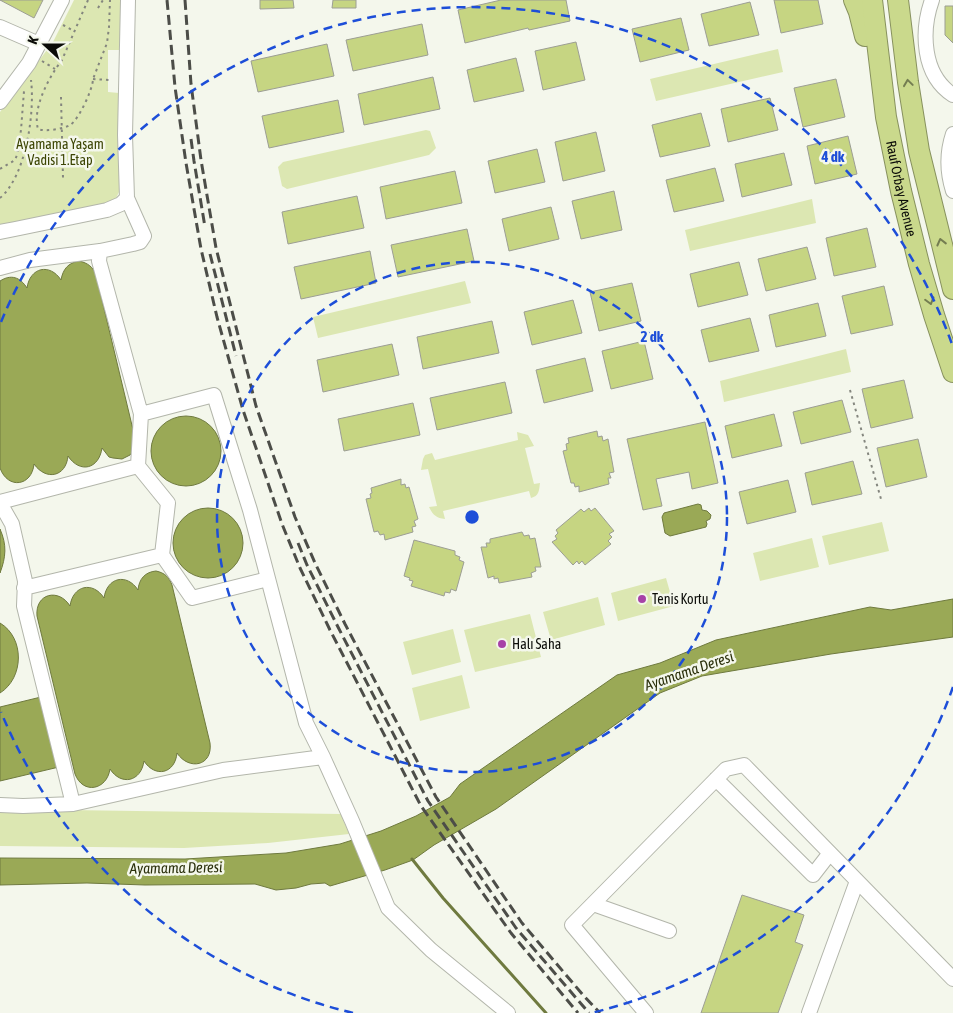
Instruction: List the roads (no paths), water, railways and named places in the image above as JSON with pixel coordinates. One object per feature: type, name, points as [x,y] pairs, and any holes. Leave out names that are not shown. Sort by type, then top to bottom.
[{"type":"highway","points":[[854,0],[860,12],[874,92],[886,117]]},
{"type":"highway","name":"Rauf Orbay Avenue","points":[[872,0],[886,117],[902,192],[919,264],[953,372]]},
{"type":"highway","name":"Rauf Orbay Avenue","points":[[900,4],[908,82],[919,151],[953,289]]},
{"type":"street","points":[[0,102],[25,69],[62,0]]},
{"type":"street","points":[[0,268],[30,260],[100,251],[133,244],[140,242],[144,236],[127,198],[125,135],[128,0]]},
{"type":"street","points":[[932,0],[927,21],[927,54],[940,83],[953,95]]},
{"type":"street","points":[[0,27],[39,44]]},
{"type":"street","points":[[953,134],[948,159],[953,191]]},
{"type":"street","points":[[0,232],[107,210],[121,204],[127,198]]},
{"type":"street","points":[[100,251],[100,261],[141,414],[138,466],[168,503],[162,555],[192,598],[268,579]]},
{"type":"street","points":[[141,414],[214,395],[250,510],[306,723],[352,821],[388,908],[430,950],[508,1013]]},
{"type":"street","points":[[73,804],[24,606],[24,580],[12,524],[0,503],[138,466]]},
{"type":"street","points":[[24,588],[162,555]]},
{"type":"street","points":[[0,805],[73,804],[223,770],[323,756]]},
{"type":"street","points":[[646,1013],[572,925],[726,769],[744,765],[953,980]]},
{"type":"street","points":[[716,780],[813,875],[830,854]]},
{"type":"street","points":[[809,1013],[857,881]]},
{"type":"street","points":[[593,904],[669,931]]},
{"type":"water","points":[[79,261],[90,266],[96,275],[135,438],[133,451],[122,459],[109,457],[102,448],[97,461],[88,467],[78,465],[68,456],[64,469],[55,474],[44,473],[34,464],[29,477],[19,483],[14,482],[8,480],[0,468],[0,281],[12,277],[21,281],[27,288],[32,276],[41,270],[51,271],[61,280],[67,267]]},
{"type":"water","points":[[193,416],[206,422],[215,431],[219,437],[221,451],[219,465],[211,476],[200,484],[179,486],[172,484],[161,476],[153,465],[151,444],[153,437],[161,426],[172,418]]},
{"type":"water","points":[[698,504],[701,505],[702,510],[707,511],[711,515],[710,519],[706,521],[706,527],[670,536],[665,533],[662,517],[664,513]]},
{"type":"water","points":[[215,508],[228,514],[237,523],[241,529],[243,543],[241,557],[233,568],[222,576],[201,578],[194,576],[183,568],[175,557],[173,536],[175,529],[183,518],[194,510]]},
{"type":"water","points":[[0,529],[5,551],[0,573]]},
{"type":"water","points":[[156,571],[166,576],[172,585],[210,743],[210,751],[204,761],[194,764],[182,759],[177,753],[173,766],[164,771],[154,770],[144,761],[139,774],[130,779],[120,778],[110,769],[104,782],[94,787],[89,787],[83,785],[75,774],[37,616],[37,608],[44,598],[54,595],[65,600],[70,606],[75,594],[84,588],[94,589],[104,598],[109,586],[118,580],[128,581],[138,590],[143,577]]},
{"type":"water","name":"Ayamama Deresi","points":[[953,599],[953,637],[831,654],[702,676],[660,693],[496,809],[434,845],[413,860],[385,870],[330,886],[325,883],[311,884],[276,890],[255,884],[145,885],[87,883],[0,885],[0,858],[185,859],[286,853],[340,844],[381,831],[416,816],[450,797],[460,784],[617,675],[660,663],[716,640],[870,607],[891,610]]},
{"type":"water","points":[[0,623],[14,638],[18,658],[14,678],[0,693]]},
{"type":"water","points":[[41,697],[59,767],[0,781],[0,707]]},
{"type":"waterway","points":[[412,859],[443,898],[546,1013]]},
{"type":"railway","points":[[167,0],[175,87],[201,249],[217,317],[243,410],[282,524],[300,568],[330,630],[421,806],[511,933],[578,1013]]},
{"type":"railway","points":[[185,0],[191,84],[201,160],[216,248],[256,406],[295,517],[345,624],[436,797],[522,923],[600,1013]]},
{"type":"railway","points":[[191,139],[205,227]]},
{"type":"railway","points":[[210,254],[236,356]]},
{"type":"railway","points":[[298,543],[338,627],[428,801],[516,928],[589,1013]]},
{"type":"place","name":"Tenis Kortu","points":[[642,599]]},
{"type":"place","name":"Halı Saha","points":[[502,644]]},
{"type":"park label","name":"Ayamama Yaşam Vadisi 1.Etap","points":[[60,152]]}]
